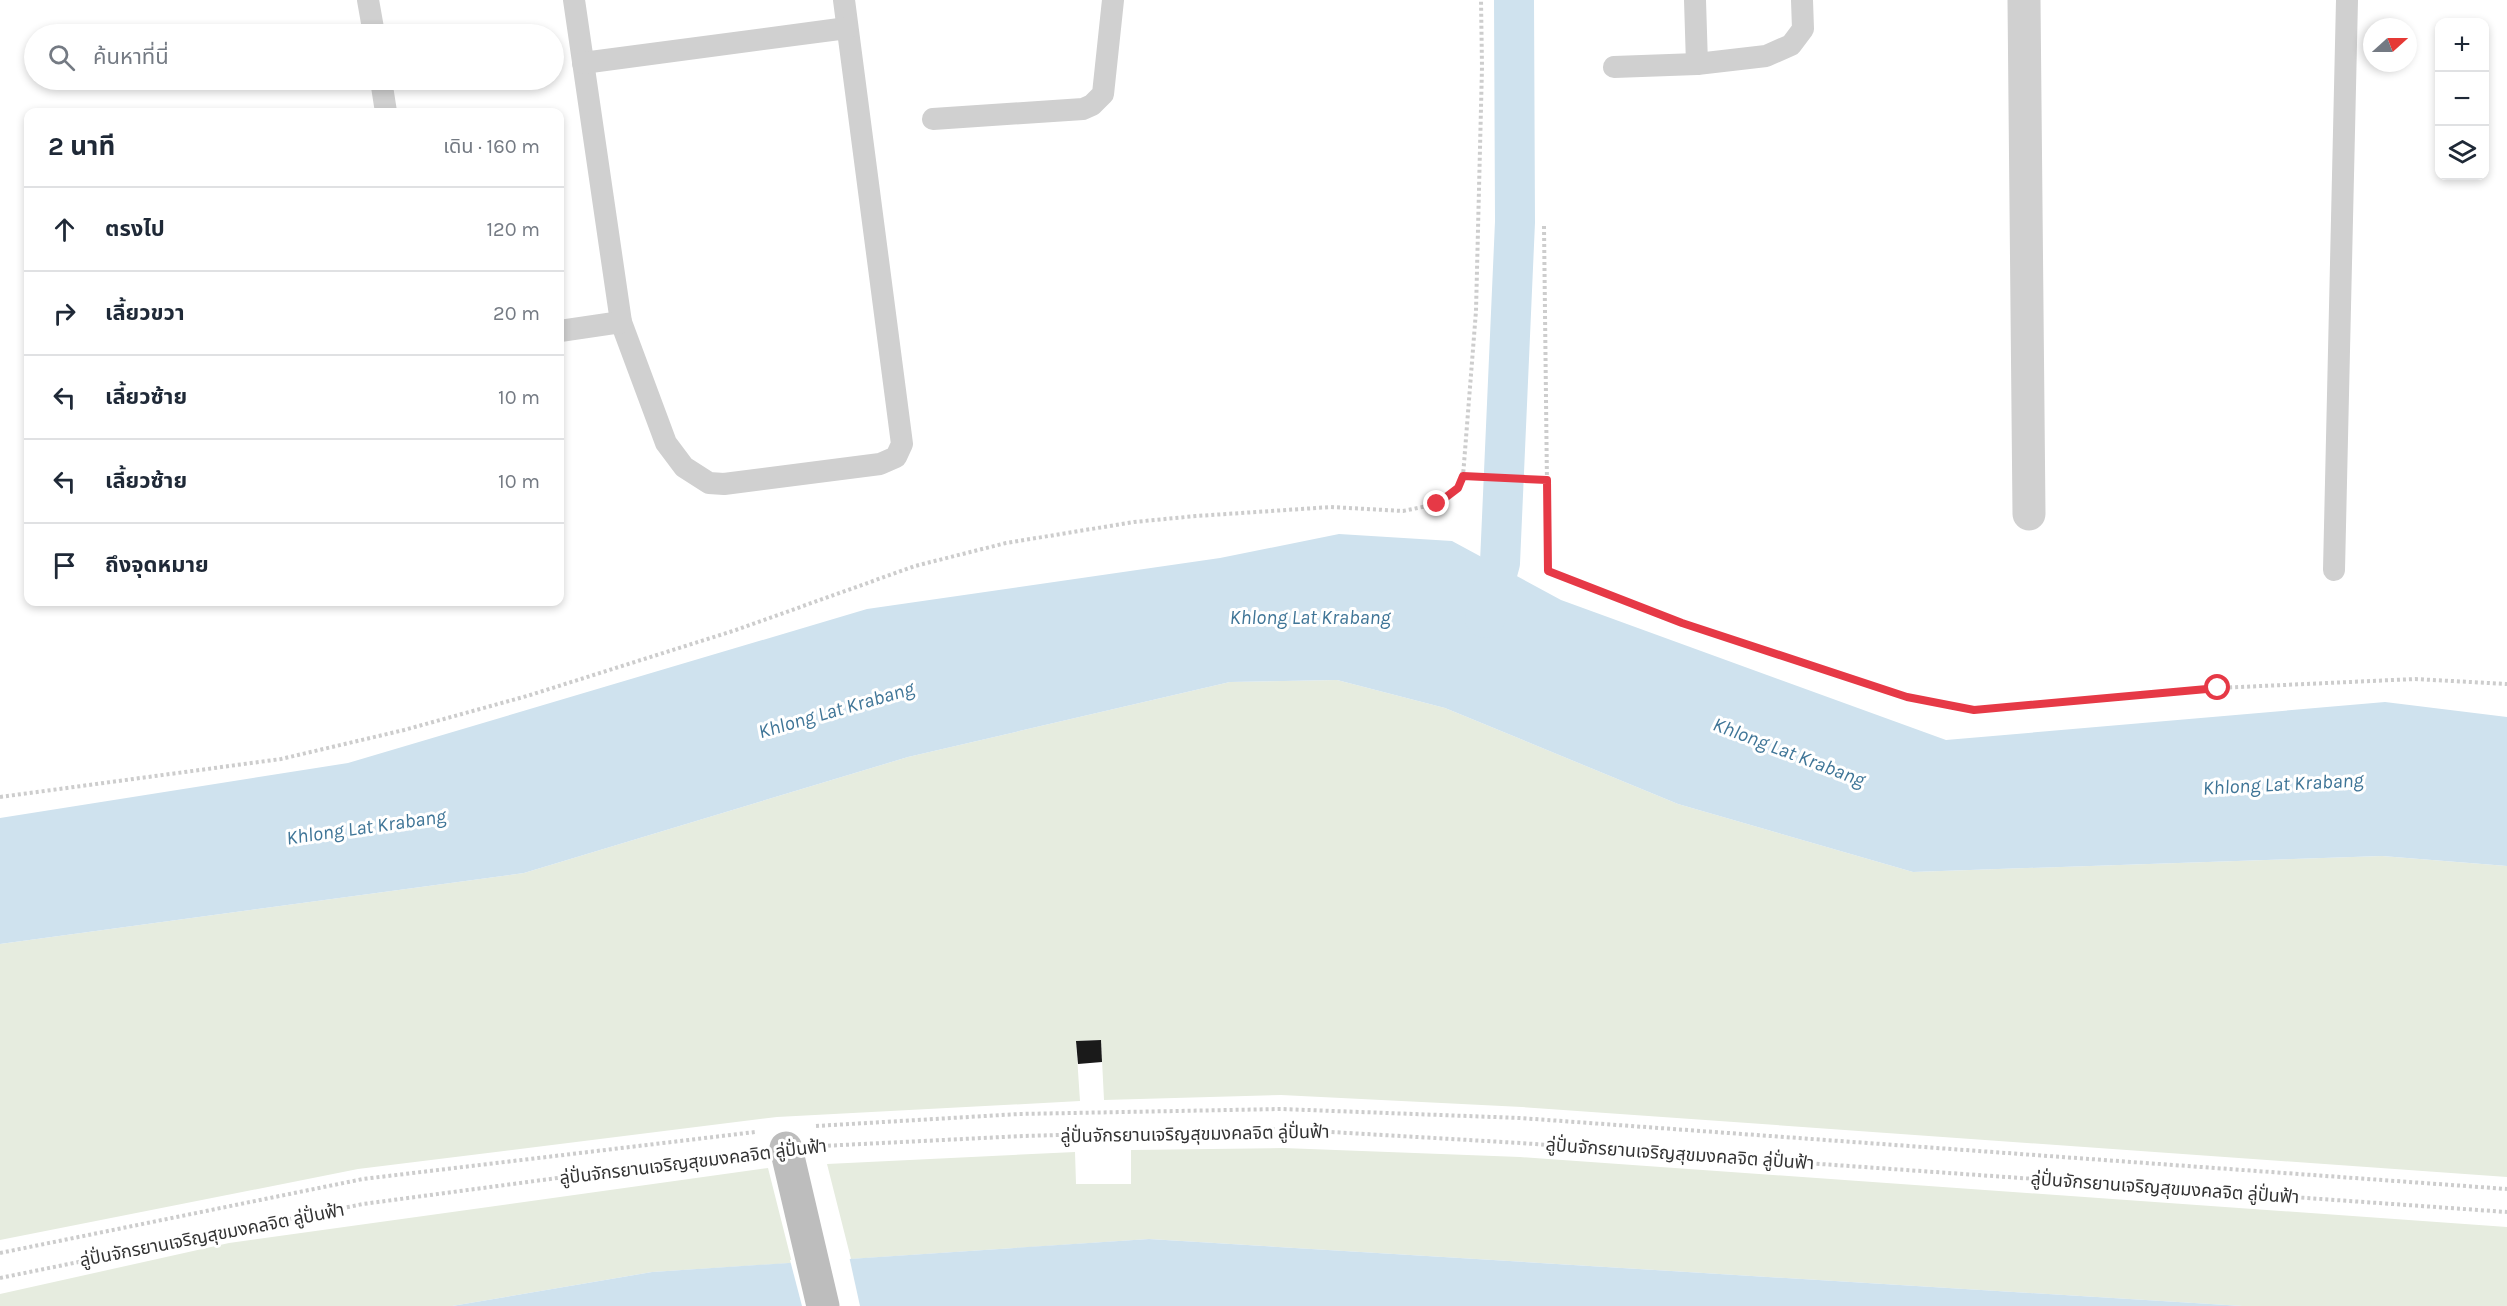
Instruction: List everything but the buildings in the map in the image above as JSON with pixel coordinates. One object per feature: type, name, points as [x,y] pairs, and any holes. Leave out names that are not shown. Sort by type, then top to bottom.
[{"type":"street","points":[[2024,0],[2029,514]]},
{"type":"street","points":[[795,1138],[804,1225],[823,1306]]},
{"type":"lane","points":[[368,0],[372,24]]},
{"type":"lane","points":[[574,0],[621,322],[666,443],[684,467],[709,483],[724,484],[880,464],[896,457],[902,444],[844,0]]},
{"type":"lane","points":[[933,119],[1083,109],[1092,105],[1102,94],[1113,0]]},
{"type":"lane","points":[[1695,0],[1697,64]]},
{"type":"lane","points":[[1614,67],[1697,64],[1766,56],[1791,45],[1803,29],[1802,0]]},
{"type":"lane","points":[[2334,570],[2347,0]]},
{"type":"lane","points":[[583,63],[847,28]]},
{"type":"lane","points":[[383,90],[385,108]]},
{"type":"lane","points":[[564,330],[621,322]]},
{"type":"path","points":[[0,797],[281,759],[404,730],[527,696],[736,630],[915,566],[1005,543],[1134,522],[1196,516],[1331,507],[1403,511],[1437,504],[1458,488],[1463,476],[1476,311],[1482,67],[1481,0]]},
{"type":"path","points":[[1544,226],[1548,571],[1682,623],[1907,697],[1974,710],[2218,688],[2415,679],[2507,684]]},
{"type":"path","points":[[1463,476],[1547,480]]},
{"type":"path","points":[[795,1138],[1019,1114],[1281,1109],[1520,1118],[2507,1189]]},
{"type":"path","name":"ลู่ปั่นจักรยานเจริญสุขมงคลจิต ลู่ปั่นฟ้า","points":[[0,1278],[363,1204],[795,1138],[1023,1136],[1281,1129],[1520,1143],[2507,1212]]},
{"type":"path","points":[[0,1253],[363,1179],[757,1131]]},
{"type":"shaded area","points":[[1337,680],[1445,708],[1678,804],[1913,872],[2382,856],[2507,866],[2507,1177],[1522,1107],[1281,1095],[1104,1100],[1101,1040],[1076,1041],[1080,1101],[777,1117],[358,1169],[0,1240],[0,944],[524,873],[908,757],[1230,682]]},
{"type":"shaded area","points":[[1283,1148],[1520,1157],[2507,1227],[2507,1306],[2243,1306],[1149,1239],[851,1259],[827,1164],[1075,1152],[1076,1184],[1131,1184],[1131,1150]]},
{"type":"shaded area","points":[[768,1168],[792,1263],[652,1272],[452,1306],[0,1306],[0,1294],[229,1243]]},
{"type":"water","name":"Khlong Lat Krabang","points":[[1339,534],[1452,541],[1561,600],[1946,740],[2385,702],[2507,717],[2507,866],[2382,856],[1913,872],[1678,804],[1445,708],[1337,680],[1230,682],[908,757],[524,873],[0,944],[0,818],[348,763],[867,609],[1220,558]]},
{"type":"water","points":[[1149,1239],[2243,1306],[452,1306],[652,1272]]},
{"type":"pier","points":[[849,1256],[860,1306],[802,1306],[790,1260]]},
{"type":"waterway","points":[[1485,618],[1500,563],[1515,222],[1514,0]]},
{"type":"route","points":[[1437,504],[1458,488],[1463,476],[1547,480],[1548,571],[1682,623],[1907,697],[1974,710],[2218,688]]}]
